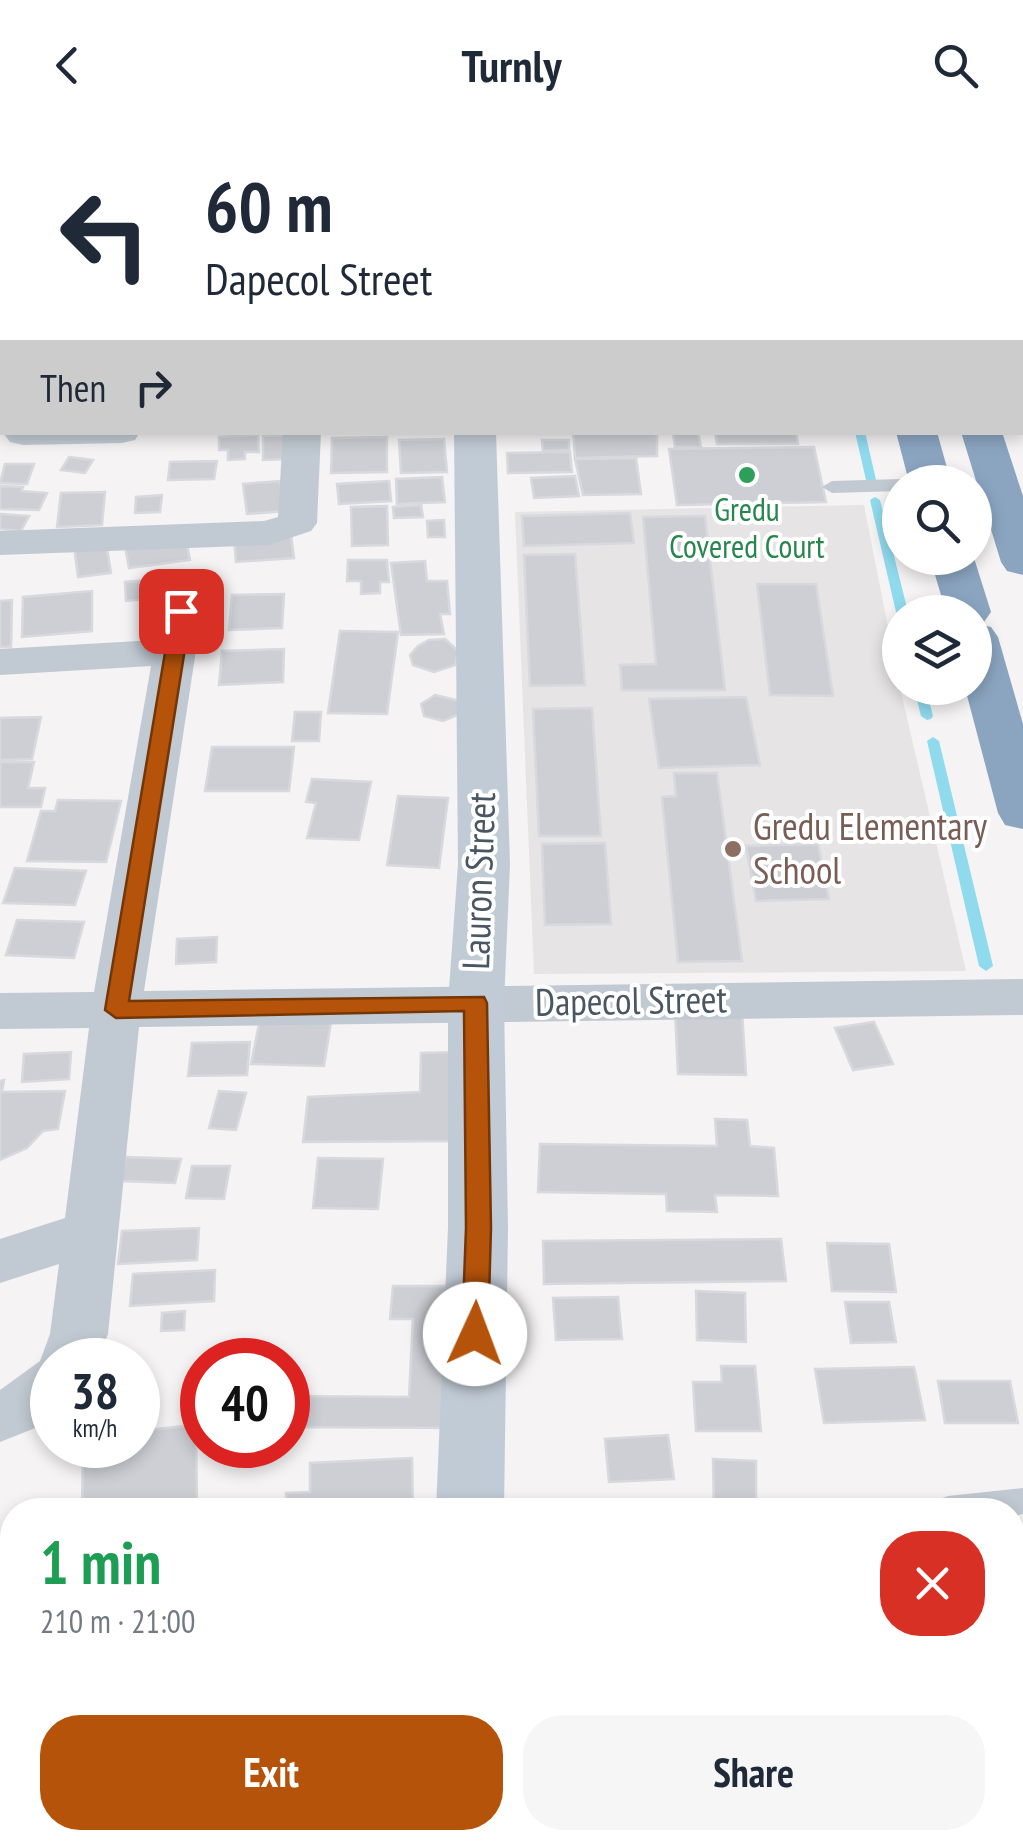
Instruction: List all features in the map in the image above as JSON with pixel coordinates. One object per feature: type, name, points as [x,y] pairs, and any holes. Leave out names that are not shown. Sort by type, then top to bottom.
[{"type":"highway","points":[[917,435],[925,465]]},
{"type":"highway","points":[[981,435],[985,465]]},
{"type":"highway","points":[[992,504],[1023,562]]},
{"type":"highway","points":[[992,666],[1007,692],[1023,814]]},
{"type":"street","points":[[0,543],[269,534],[287,529],[297,523],[302,435]]},
{"type":"street","name":"Lauron Street","points":[[470,1498],[478,1228],[476,1003],[484,864],[475,435]]},
{"type":"street","points":[[0,662],[178,632],[116,1010],[78,1338]]},
{"type":"street","name":"Dapecol Street","points":[[0,1011],[1023,997]]},
{"type":"street","points":[[0,1261],[91,1232]]},
{"type":"street","points":[[0,1417],[30,1399]]},
{"type":"lane","points":[[832,487],[882,486]]},
{"type":"shaded area","name":"Gredu Elementary School","points":[[864,505],[882,596],[882,705],[904,705],[966,971],[534,974],[515,512]]},
{"type":"building","points":[[258,435],[259,452],[245,452],[245,459],[228,460],[228,450],[219,450],[219,437]]},
{"type":"building","points":[[289,435],[289,459],[263,460],[263,436]]},
{"type":"building","points":[[573,435],[657,435],[657,456],[575,458]]},
{"type":"building","points":[[673,435],[699,435],[701,447],[675,447]]},
{"type":"building","points":[[716,435],[796,435],[798,444],[717,444]]},
{"type":"building","points":[[387,437],[387,472],[331,473],[332,438]]},
{"type":"building","points":[[444,439],[447,472],[401,473],[399,440]]},
{"type":"building","points":[[542,440],[569,440],[569,450],[543,451]]},
{"type":"building","name":"Gredu Covered Court","points":[[814,447],[826,502],[677,505],[669,449]]},
{"type":"building","points":[[570,452],[572,472],[508,473],[507,453]]},
{"type":"building","points":[[69,457],[93,460],[85,473],[61,470]]},
{"type":"building","points":[[636,458],[641,494],[583,495],[575,459]]},
{"type":"building","points":[[217,461],[214,479],[168,480],[170,462]]},
{"type":"building","points":[[5,464],[34,464],[27,484],[0,483]]},
{"type":"building","points":[[575,476],[579,496],[534,498],[531,478]]},
{"type":"building","points":[[442,477],[445,502],[397,504],[396,479]]},
{"type":"building","points":[[280,481],[285,511],[247,514],[243,484]]},
{"type":"building","points":[[389,481],[391,501],[339,504],[337,484]]},
{"type":"building","points":[[0,486],[47,493],[39,510],[0,509]]},
{"type":"building","points":[[105,492],[102,525],[57,527],[61,493]]},
{"type":"building","points":[[162,495],[160,512],[135,513],[136,497]]},
{"type":"building","points":[[421,505],[423,517],[394,518],[393,507]]},
{"type":"building","points":[[387,506],[388,545],[352,546],[351,507]]},
{"type":"building","points":[[630,513],[634,543],[524,546],[522,516]]},
{"type":"building","points":[[0,514],[29,516],[21,531],[0,529]]},
{"type":"building","points":[[705,516],[725,690],[622,690],[620,665],[656,664],[643,517]]},
{"type":"building","points":[[444,520],[445,537],[428,537],[427,521]]},
{"type":"building","points":[[291,535],[294,558],[236,562],[234,539]]},
{"type":"building","points":[[186,539],[190,560],[129,568],[125,547]]},
{"type":"building","points":[[106,542],[111,573],[78,577],[74,546]]},
{"type":"building","points":[[575,554],[585,685],[530,686],[524,555]]},
{"type":"building","points":[[348,560],[387,560],[389,582],[380,582],[380,593],[361,594],[361,581],[347,581]]},
{"type":"building","points":[[425,561],[427,581],[447,581],[450,614],[440,614],[444,634],[401,635],[391,563]]},
{"type":"building","points":[[199,576],[200,594],[126,601],[125,582]]},
{"type":"building","points":[[757,584],[816,584],[833,696],[770,695]]},
{"type":"building","points":[[92,591],[92,631],[22,637],[23,597]]},
{"type":"building","points":[[284,594],[282,628],[229,630],[232,595]]},
{"type":"building","points":[[12,600],[11,647],[0,647],[0,601]]},
{"type":"building","points":[[340,631],[398,632],[387,714],[328,713]]},
{"type":"building","points":[[445,639],[458,651],[455,665],[434,672],[413,665],[410,655],[418,646],[429,640]]},
{"type":"building","points":[[284,649],[283,682],[219,685],[222,651]]},
{"type":"building","points":[[435,695],[460,701],[460,714],[443,721],[424,716],[421,704]]},
{"type":"building","points":[[746,697],[760,765],[659,768],[649,699]]},
{"type":"building","points":[[592,708],[601,836],[539,836],[533,709]]},
{"type":"building","points":[[295,712],[321,712],[319,741],[292,741]]},
{"type":"building","points":[[41,717],[32,759],[0,760],[0,718]]},
{"type":"building","points":[[212,747],[294,747],[289,791],[205,791]]},
{"type":"building","points":[[0,762],[34,762],[28,788],[45,788],[41,807],[0,807]]},
{"type":"building","points":[[674,773],[717,773],[742,961],[678,962],[662,797],[676,796]]},
{"type":"building","points":[[312,779],[371,782],[359,840],[307,838],[316,803],[306,802]]},
{"type":"building","points":[[398,796],[448,798],[439,868],[387,865]]},
{"type":"building","points":[[58,800],[121,801],[106,862],[27,861],[41,811],[55,811]]},
{"type":"building","points":[[605,843],[611,924],[545,925],[542,844]]},
{"type":"building","points":[[818,844],[829,899],[756,901],[746,846]]},
{"type":"building","points":[[15,868],[86,871],[75,905],[3,903]]},
{"type":"building","points":[[17,920],[84,922],[74,958],[6,955]]},
{"type":"building","points":[[217,937],[216,962],[176,964],[177,939]]},
{"type":"building","points":[[675,1011],[742,1011],[746,1075],[678,1074]]},
{"type":"building","points":[[260,1019],[331,1022],[324,1066],[251,1064]]},
{"type":"building","points":[[874,1022],[893,1064],[853,1070],[835,1028]]},
{"type":"building","points":[[250,1042],[247,1075],[188,1076],[192,1043]]},
{"type":"building","points":[[71,1052],[69,1079],[22,1082],[24,1054]]},
{"type":"building","points":[[461,1052],[458,1141],[303,1142],[308,1097],[420,1092],[421,1053]]},
{"type":"building","points":[[4,1080],[2,1092],[65,1091],[58,1129],[43,1131],[27,1148],[0,1160],[0,1081]]},
{"type":"building","points":[[219,1091],[246,1093],[236,1130],[209,1128]]},
{"type":"building","points":[[715,1119],[747,1120],[750,1146],[774,1148],[778,1196],[715,1195],[717,1212],[667,1211],[666,1194],[538,1192],[540,1144],[717,1146]]},
{"type":"building","points":[[126,1157],[181,1159],[175,1183],[121,1181]]},
{"type":"building","points":[[318,1158],[383,1159],[378,1209],[313,1208]]},
{"type":"building","points":[[192,1166],[230,1166],[224,1199],[186,1198]]},
{"type":"building","points":[[199,1228],[197,1260],[118,1264],[122,1231]]},
{"type":"building","points":[[781,1239],[786,1281],[544,1284],[543,1241]]},
{"type":"building","points":[[827,1243],[889,1244],[896,1292],[832,1291]]},
{"type":"building","points":[[215,1270],[214,1301],[130,1306],[133,1274]]},
{"type":"building","points":[[393,1286],[457,1286],[451,1428],[310,1427],[310,1396],[409,1397],[413,1319],[390,1319]]},
{"type":"building","points":[[696,1291],[745,1293],[746,1342],[697,1340]]},
{"type":"building","points":[[618,1297],[622,1339],[556,1340],[553,1298]]},
{"type":"building","points":[[845,1302],[889,1302],[896,1342],[851,1343]]},
{"type":"building","points":[[185,1311],[184,1330],[161,1331],[162,1313]]},
{"type":"building","points":[[721,1366],[755,1366],[761,1431],[696,1431],[693,1382],[722,1382]]},
{"type":"building","points":[[914,1367],[925,1420],[824,1423],[815,1369]]},
{"type":"building","points":[[938,1381],[1010,1381],[1018,1423],[945,1423]]},
{"type":"building","points":[[180,1427],[180,1468],[197,1468],[197,1498],[82,1498],[83,1468],[160,1468],[160,1429]]},
{"type":"building","points":[[668,1435],[674,1479],[609,1482],[605,1439]]},
{"type":"building","points":[[412,1458],[413,1498],[286,1498],[286,1493],[310,1492],[310,1463]]},
{"type":"building","points":[[713,1459],[756,1461],[756,1498],[714,1498]]},
{"type":"waterway","points":[[861,435],[871,480]]},
{"type":"waterway","points":[[875,500],[898,595]]},
{"type":"waterway","points":[[924,705],[927,716]]},
{"type":"waterway","points":[[933,741],[986,966]]},
{"type":"place","name":"Gredu Covered Court","points":[[747,475]]},
{"type":"place","name":"Gredu Elementary School","points":[[733,849]]},
{"type":"route","points":[[181,611],[116,1010],[476,1003],[475,1334]]}]
